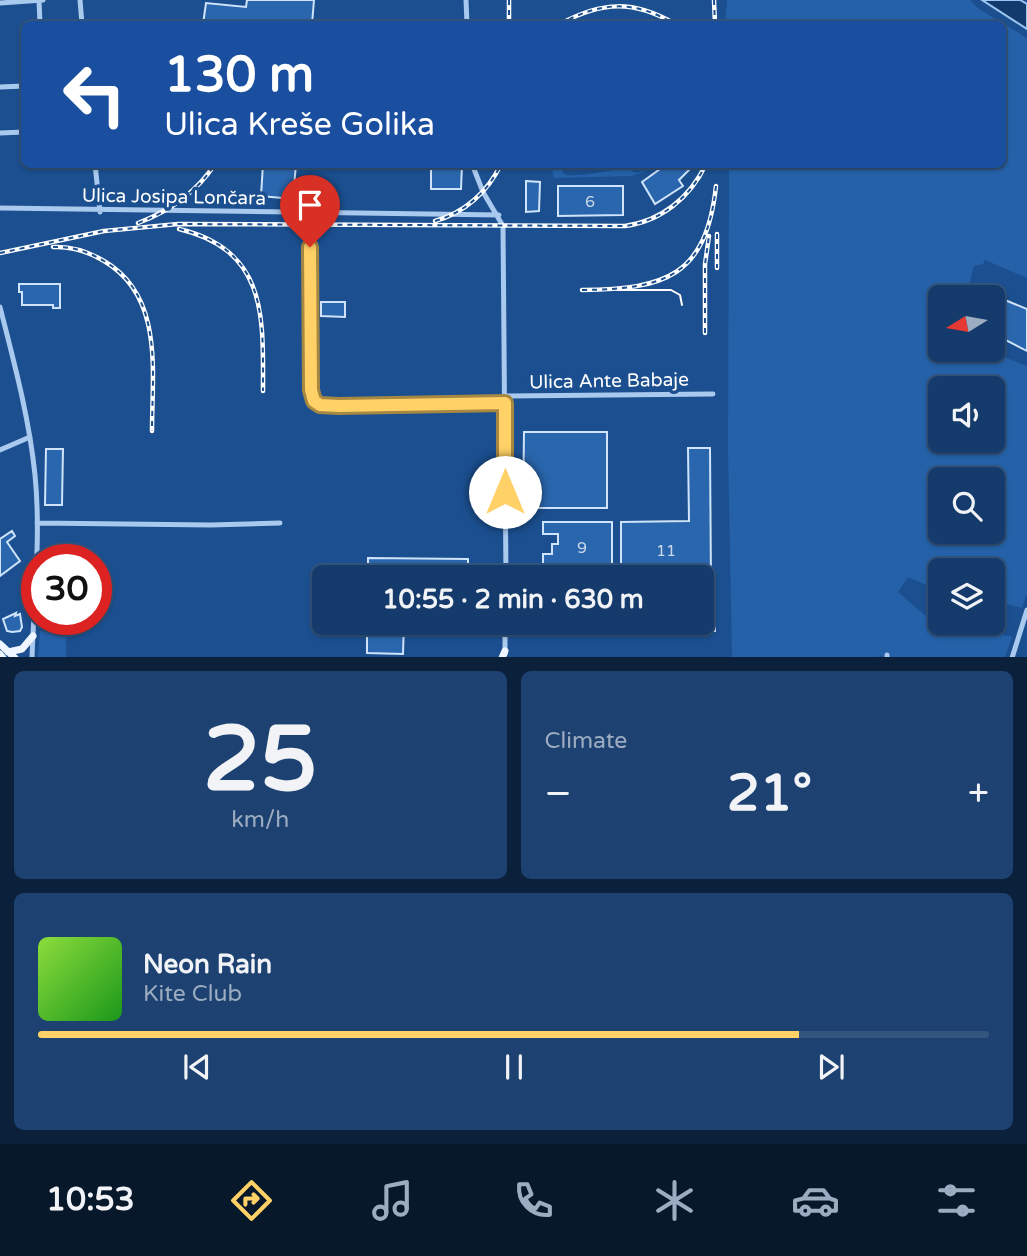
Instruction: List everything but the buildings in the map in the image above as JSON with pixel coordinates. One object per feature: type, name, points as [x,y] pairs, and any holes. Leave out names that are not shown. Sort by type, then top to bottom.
[{"type":"main road","points":[[0,644],[6,655],[22,649],[33,636]]},
{"type":"street","points":[[0,3],[40,0],[40,21]]},
{"type":"street","points":[[80,0],[82,21]]},
{"type":"street","points":[[466,0],[467,21]]},
{"type":"street","points":[[0,87],[21,86]]},
{"type":"street","points":[[0,134],[21,132]]},
{"type":"street","points":[[95,168],[100,212]]},
{"type":"street","points":[[474,168],[483,192],[499,215],[503,226],[506,565]]},
{"type":"street","name":"Ulica Josipa Lončara","points":[[0,208],[100,212],[499,215]]},
{"type":"street","name":"Ulica Ante Babaje","points":[[310,214],[311,390],[314,401],[320,405],[713,394]]},
{"type":"street","points":[[0,307],[30,437],[37,523],[32,657]]},
{"type":"street","points":[[0,450],[30,437]]},
{"type":"street","points":[[37,523],[211,526],[280,523]]},
{"type":"street","points":[[1012,657],[1027,610]]},
{"type":"street","points":[[505,635],[505,656]]},
{"type":"shaded area","points":[[727,0],[970,0],[999,21],[725,21]]},
{"type":"shaded area","points":[[982,0],[1020,0],[1027,4],[1027,29]]},
{"type":"shaded area","points":[[1006,25],[1027,38],[1027,278],[985,260],[983,264],[974,266],[969,285],[928,285],[928,362],[1005,362],[1005,357],[1027,366],[1027,593],[1022,608],[1005,604],[1005,558],[928,558],[928,586],[908,577],[898,592],[928,617],[928,635],[1012,637],[1005,657],[732,657],[728,451],[729,168],[1006,168]]},
{"type":"shaded area","points":[[552,168],[561,168],[565,175],[629,168],[635,173],[651,169],[632,176],[554,178]]},
{"type":"shaded area","points":[[40,635],[66,635],[66,657],[38,657]]},
{"type":"tram line","points":[[617,290],[671,290],[680,295],[682,305]]},
{"type":"railway","points":[[509,0],[509,21]]},
{"type":"railway","points":[[714,0],[715,21]]},
{"type":"railway","points":[[566,21],[590,11],[618,6],[646,11],[669,21]]},
{"type":"railway","points":[[138,223],[181,200],[212,168]]},
{"type":"railway","points":[[435,221],[456,213],[474,200],[499,168]]},
{"type":"railway","points":[[0,253],[104,231],[178,224],[625,226],[651,219],[673,206],[692,187],[704,168]]},
{"type":"railway","points":[[582,290],[637,286],[658,281],[676,272],[691,259],[703,240],[711,217],[716,186]]},
{"type":"railway","points":[[179,229],[208,239],[230,253],[245,270],[260,313],[263,391]]},
{"type":"railway","points":[[717,234],[717,268]]},
{"type":"railway","points":[[705,333],[705,264],[709,236]]},
{"type":"railway","points":[[53,247],[86,252],[104,261],[123,276],[137,294],[146,314],[153,360],[152,431]]},
{"type":"route","points":[[310,247],[311,390],[314,401],[320,405],[339,406],[505,403],[505,492]]}]
